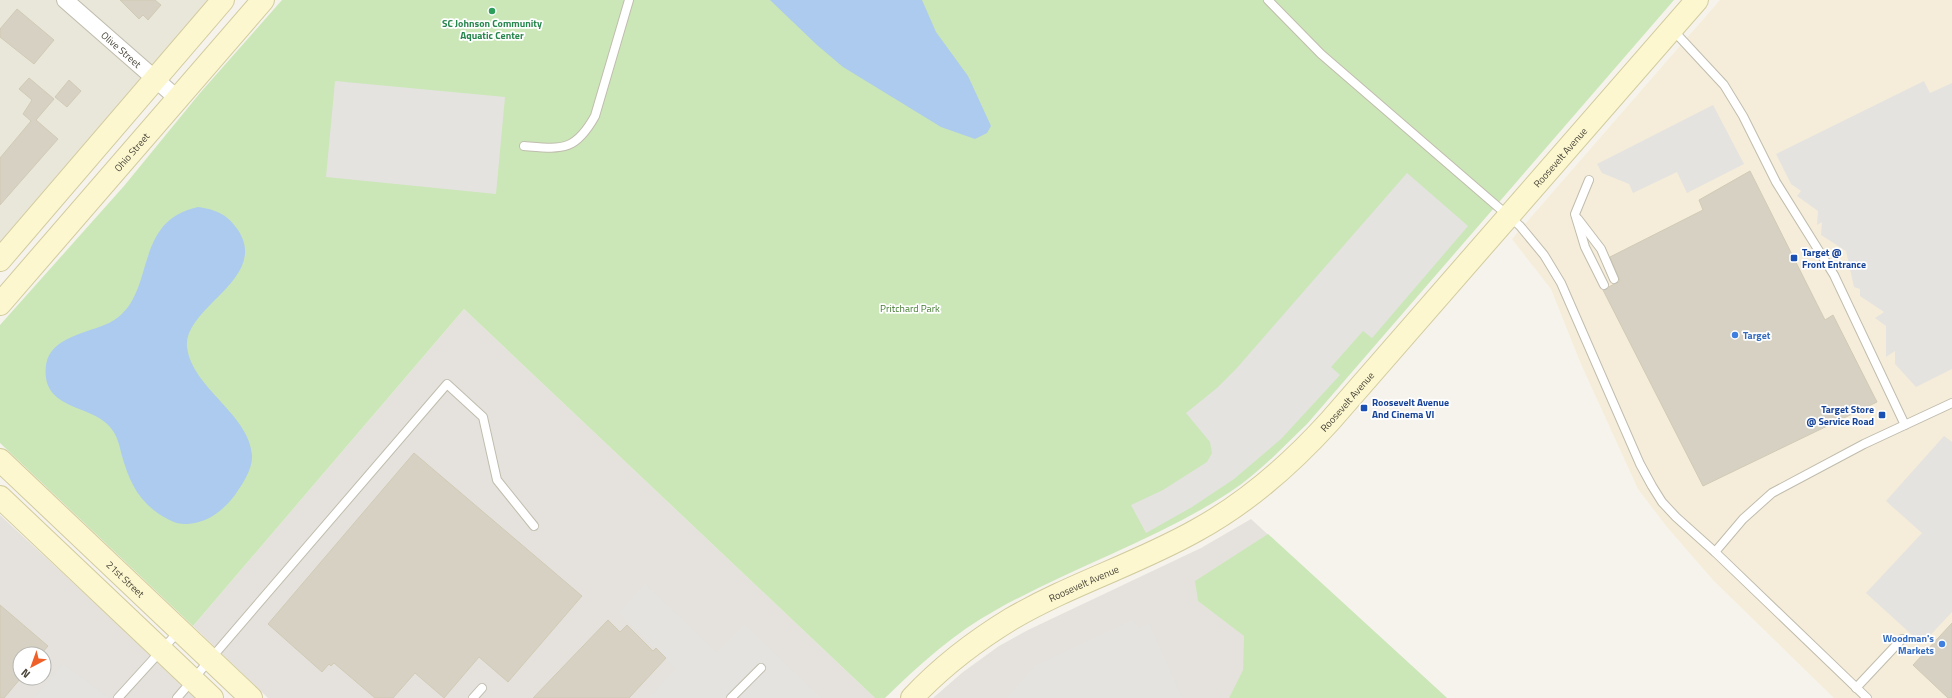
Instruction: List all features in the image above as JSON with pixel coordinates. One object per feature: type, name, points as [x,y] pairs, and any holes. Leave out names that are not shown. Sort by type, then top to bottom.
[{"type":"street","name":"Olive Street","points":[[65,0],[178,99]]},
{"type":"street","points":[[0,260],[156,80],[223,0]]},
{"type":"street","name":"Ohio Street","points":[[0,304],[263,0]]},
{"type":"street","name":"Roosevelt Avenue","points":[[914,697],[950,662],[980,639],[1012,619],[1197,530],[1235,507],[1271,479],[1304,449],[1330,422],[1696,0]]},
{"type":"street","name":"21st Street","points":[[0,460],[251,698]]},
{"type":"street","points":[[0,497],[212,698]]},
{"type":"lane","points":[[524,146],[558,149],[579,140],[586,131],[594,116],[628,0]]},
{"type":"lane","points":[[1268,0],[1321,54],[1509,216],[1531,237],[1561,283],[1640,464],[1662,502],[1867,698]]},
{"type":"lane","points":[[1671,28],[1724,85],[1743,116],[1776,182],[1834,275],[1905,425]]},
{"type":"lane","points":[[1589,180],[1575,214],[1584,247],[1604,285]]},
{"type":"lane","points":[[1575,214],[1601,249],[1614,280]]},
{"type":"lane","points":[[177,698],[447,384],[483,418],[497,480],[534,526]]},
{"type":"lane","points":[[1716,552],[1743,519],[1772,493],[1864,444],[1952,403]]},
{"type":"lane","points":[[118,698],[180,630]]},
{"type":"lane","points":[[1856,688],[1902,639]]},
{"type":"lane","points":[[731,698],[761,668]]},
{"type":"lane","points":[[473,698],[482,688]]},
{"type":"shaded area","points":[[0,0],[208,0],[0,242]]},
{"type":"shaded area","points":[[1720,0],[1952,0],[1952,698],[1834,698],[1714,581],[1667,527],[1638,489],[1581,364],[1551,289],[1512,239]]},
{"type":"shaded area","points":[[335,81],[505,97],[496,194],[326,177]]},
{"type":"shaded area","points":[[1924,81],[1930,93],[1952,83],[1952,369],[1916,387],[1895,364],[1895,351],[1886,357],[1886,326],[1875,318],[1884,312],[1860,296],[1860,289],[1854,287],[1846,251],[1821,235],[1822,222],[1817,225],[1818,211],[1797,196],[1801,191],[1791,184],[1776,154]]},
{"type":"shaded area","points":[[1713,105],[1744,164],[1687,193],[1677,172],[1633,193],[1629,184],[1602,173],[1597,164]]},
{"type":"shaded area","points":[[1407,173],[1468,226],[1372,338],[1363,331],[1331,367],[1340,375],[1281,439],[1234,479],[1192,507],[1146,533],[1131,505],[1163,490],[1207,462],[1212,453],[1210,442],[1186,413],[1217,388],[1236,369]]},
{"type":"shaded area","points":[[464,309],[875,698],[268,698],[193,626]]},
{"type":"shaded area","points":[[1944,436],[1952,442],[1952,612],[1922,644],[1866,593],[1922,533],[1886,501]]},
{"type":"shaded area","points":[[0,515],[125,631],[196,698],[0,698]]},
{"type":"shaded area","points":[[1251,519],[1447,698],[933,698],[963,672],[999,646],[1028,630],[1201,548]]},
{"type":"shaded area","points":[[645,584],[717,653],[745,625],[821,698],[649,698],[676,669],[619,613]]},
{"type":"shaded area","points":[[1133,620],[1138,628],[1149,624],[1182,698],[1007,698],[1036,665]]},
{"type":"shaded area","points":[[63,664],[110,698],[34,698],[44,686],[52,686],[52,677]]},
{"type":"green space","name":"Pritchard Park","points":[[282,0],[1674,0],[1307,424],[1261,468],[1241,485],[1173,525],[1054,580],[996,610],[951,639],[885,698],[875,698],[464,309],[193,626],[0,443],[0,325],[124,186],[200,93]]},
{"type":"green space","points":[[1268,534],[1447,698],[1229,698],[1243,670],[1244,636],[1198,601],[1195,581]]},
{"type":"water","points":[[770,0],[922,0],[936,32],[968,76],[991,126],[987,133],[975,139],[941,127],[843,67],[817,45]]},
{"type":"water","points":[[198,207],[216,211],[226,216],[238,230],[245,247],[243,263],[235,278],[198,319],[189,332],[187,347],[191,362],[199,375],[241,427],[249,440],[252,460],[244,482],[235,495],[220,511],[208,519],[183,524],[176,523],[165,518],[145,502],[131,481],[118,440],[113,431],[105,422],[95,416],[60,400],[52,392],[46,380],[46,365],[49,356],[62,342],[71,337],[109,323],[124,311],[134,296],[153,244],[162,228],[176,215]]},
{"type":"building","points":[[120,0],[155,0],[161,5],[148,20],[143,15],[139,19]]},
{"type":"building","points":[[17,9],[54,40],[34,64],[0,37],[0,29]]},
{"type":"building","points":[[29,78],[54,99],[36,120],[58,139],[0,205],[0,158],[31,121],[23,114],[32,100],[19,89]]},
{"type":"building","points":[[69,80],[81,91],[67,107],[55,97]]},
{"type":"building","name":"Target","points":[[1750,171],[1825,320],[1833,315],[1877,402],[1703,486],[1603,290],[1620,281],[1610,257],[1703,210],[1699,200]]},
{"type":"building","points":[[414,453],[582,596],[508,682],[479,657],[444,698],[415,673],[393,698],[375,698],[334,663],[331,666],[329,664],[322,672],[268,624]]},
{"type":"building","points":[[0,605],[48,646],[12,646],[12,686],[14,686],[4,698],[0,698]]},
{"type":"building","points":[[608,620],[620,632],[627,625],[653,651],[656,648],[666,658],[629,698],[533,698]]},
{"type":"building","name":"Woodman's Markets","points":[[1952,623],[1952,698],[1948,698],[1913,665]]},
{"type":"place","name":"SC Johnson Community Aquatic Center","points":[[492,11]]},
{"type":"place","name":"Target @ Front Entrance","points":[[1794,258]]},
{"type":"place","name":"Target","points":[[1735,335]]},
{"type":"place","name":"Roosevelt Avenue And Cinema VI","points":[[1364,408]]},
{"type":"place","name":"Target Store @ Service Road","points":[[1882,415]]},
{"type":"place","name":"Woodman's Markets","points":[[1942,644]]}]
